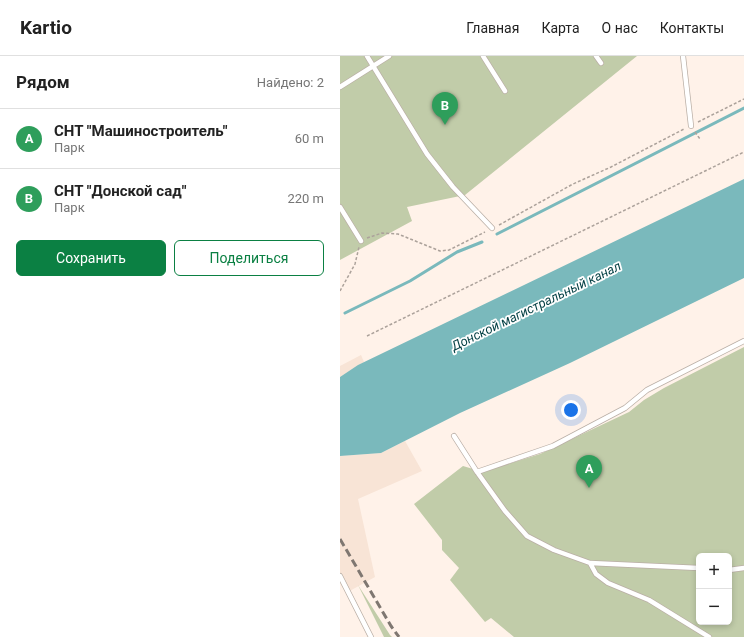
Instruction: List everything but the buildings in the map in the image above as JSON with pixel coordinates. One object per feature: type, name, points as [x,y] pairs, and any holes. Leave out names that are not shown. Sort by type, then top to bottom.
[{"type":"lane","points":[[367,56],[427,154],[453,187],[492,228]]},
{"type":"lane","points":[[340,87],[374,67],[389,56]]},
{"type":"lane","points":[[483,56],[505,91]]},
{"type":"lane","points":[[596,56],[601,63]]},
{"type":"lane","points":[[683,56],[691,126]]},
{"type":"lane","points":[[340,207],[361,241]]},
{"type":"lane","points":[[476,472],[553,446],[625,408],[647,390],[744,342]]},
{"type":"lane","points":[[454,436],[476,472],[505,511],[527,536],[554,550],[590,563],[696,568]]},
{"type":"lane","points":[[590,563],[596,574],[608,584],[649,600],[709,637]]},
{"type":"lane","points":[[732,570],[744,568]]},
{"type":"lane","points":[[340,576],[371,637]]},
{"type":"path","points":[[340,291],[355,264],[361,241],[382,233],[398,234],[440,251],[449,250],[573,184],[611,167],[744,99]]},
{"type":"path","points":[[367,336],[744,152]]},
{"type":"shaded area","points":[[361,355],[364,362],[340,377],[340,366]]},
{"type":"shaded area","points":[[405,441],[422,471],[358,499],[375,577],[346,593],[340,583],[340,456],[381,453]]},
{"type":"green space","points":[[340,56],[637,56],[465,195],[407,207],[412,221],[340,260]]},
{"type":"green space","points":[[744,347],[744,637],[514,637],[491,618],[485,622],[450,580],[459,568],[442,550],[442,540],[414,504],[463,466],[483,472],[540,454],[629,412],[644,400],[664,388]]},
{"type":"green space","points":[[358,585],[390,635],[392,637],[384,637]]},
{"type":"water","name":"Донской магистральный канал","points":[[744,179],[744,278],[570,363],[460,413],[381,453],[340,456],[340,377],[358,365]]},
{"type":"waterway","points":[[497,234],[744,108]]},
{"type":"waterway","points":[[345,313],[410,281],[457,252],[482,242]]},
{"type":"railway","points":[[340,539],[399,637]]},
{"type":"place","name":"СНТ \"Донской сад\"","points":[[445,125]]},
{"type":"place","name":"СНТ \"Машиностроитель\"","points":[[589,488]]}]
